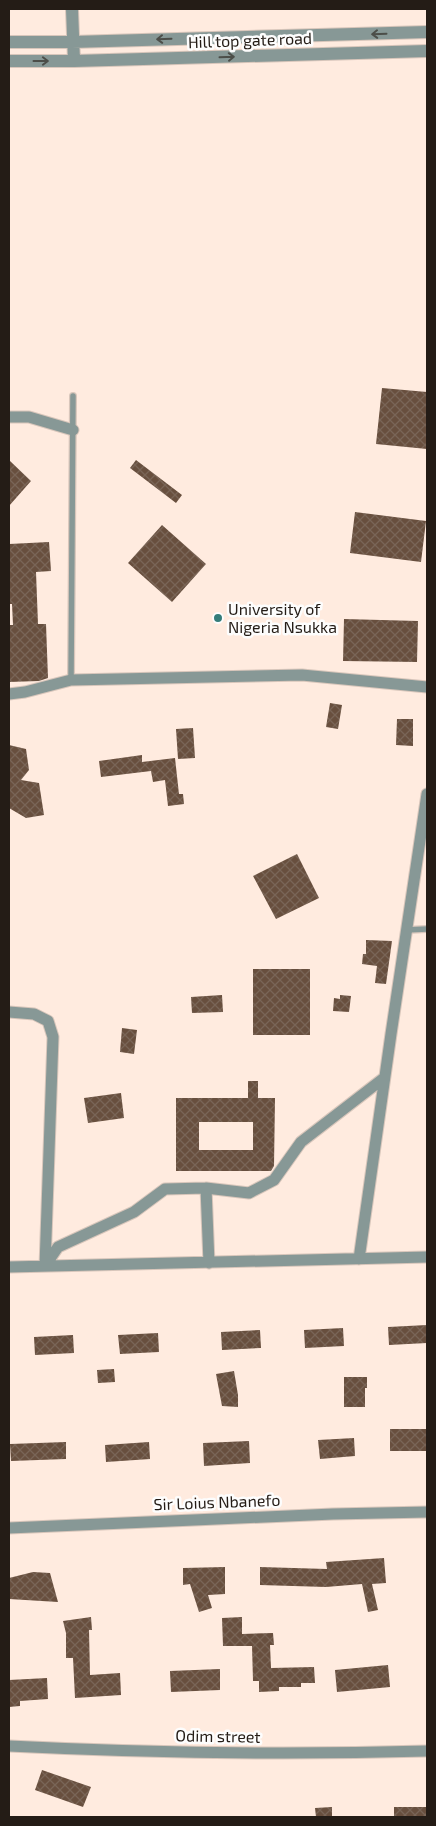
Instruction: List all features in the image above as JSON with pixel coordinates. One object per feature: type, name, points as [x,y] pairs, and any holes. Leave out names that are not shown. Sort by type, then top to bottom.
[{"type":"street","points":[[72,9],[74,61]]},
{"type":"street","points":[[9,42],[72,42],[427,32]]},
{"type":"street","name":"Hill top gate road","points":[[9,61],[74,61],[427,51]]},
{"type":"street","points":[[9,417],[29,417],[73,430]]},
{"type":"street","points":[[9,694],[25,692],[71,680],[302,675],[427,688]]},
{"type":"street","points":[[359,1259],[427,794]]},
{"type":"street","points":[[9,1012],[34,1014],[48,1021],[53,1038],[45,1266]]},
{"type":"street","points":[[45,1266],[58,1247],[134,1212],[165,1189],[206,1188],[249,1193],[274,1180],[301,1142],[384,1078]]},
{"type":"street","points":[[206,1188],[209,1263]]},
{"type":"street","points":[[9,1267],[427,1257]]},
{"type":"street","name":"Sir Loius Nbanefo","points":[[9,1528],[333,1514],[427,1512]]},
{"type":"street","name":"Odim street","points":[[9,1746],[151,1752],[329,1754],[427,1751]]},
{"type":"lane","points":[[71,680],[73,396]]},
{"type":"lane","points":[[406,930],[427,929]]},
{"type":"building","points":[[382,388],[427,392],[427,449],[376,444]]},
{"type":"building","points":[[9,460],[31,481],[9,506]]},
{"type":"building","points":[[136,460],[182,495],[176,503],[130,468]]},
{"type":"building","points":[[355,512],[426,521],[421,562],[350,553]]},
{"type":"building","points":[[162,525],[206,564],[172,602],[128,563]]},
{"type":"building","points":[[49,542],[51,571],[36,572],[38,624],[46,624],[48,678],[39,681],[9,682],[9,625],[13,625],[12,604],[9,604],[9,544]]},
{"type":"building","points":[[344,619],[418,621],[417,662],[343,661]]},
{"type":"building","points":[[330,703],[342,705],[338,729],[326,727]]},
{"type":"building","points":[[397,719],[413,719],[413,746],[396,745]]},
{"type":"building","points":[[193,728],[195,758],[178,759],[176,729]]},
{"type":"building","points":[[9,745],[26,749],[29,770],[21,780],[39,783],[44,815],[26,818],[9,808]]},
{"type":"building","points":[[142,755],[142,762],[175,758],[179,794],[183,794],[184,804],[168,806],[165,780],[153,782],[151,771],[101,777],[99,761]]},
{"type":"building","points":[[297,854],[319,898],[276,919],[253,876]]},
{"type":"building","points":[[366,940],[392,941],[386,984],[375,983],[377,966],[362,964],[363,954],[366,954]]},
{"type":"building","points":[[253,969],[310,969],[310,1035],[253,1035]]},
{"type":"building","points":[[222,995],[223,1012],[192,1013],[191,997]]},
{"type":"building","points":[[340,995],[351,996],[349,1012],[333,1011],[334,998],[340,999]]},
{"type":"building","points":[[122,1028],[137,1030],[134,1054],[120,1052]]},
{"type":"building","points":[[248,1081],[258,1081],[258,1098],[275,1098],[274,1166],[271,1171],[176,1171],[176,1098],[248,1098]],"holes":[[[199,1122],[253,1122],[253,1150],[199,1150]]]},
{"type":"building","points":[[121,1093],[124,1118],[88,1123],[84,1098]]},
{"type":"building","points":[[427,1325],[427,1343],[389,1345],[388,1327]]},
{"type":"building","points":[[343,1328],[344,1346],[305,1348],[304,1330]]},
{"type":"building","points":[[260,1330],[261,1348],[222,1350],[221,1332]]},
{"type":"building","points":[[158,1333],[159,1352],[120,1354],[118,1335]]},
{"type":"building","points":[[73,1335],[74,1353],[35,1355],[34,1337]]},
{"type":"building","points":[[114,1369],[115,1382],[98,1383],[97,1370]]},
{"type":"building","points":[[234,1371],[238,1407],[222,1406],[216,1374]]},
{"type":"building","points":[[344,1377],[367,1377],[365,1407],[344,1407]]},
{"type":"building","points":[[390,1429],[427,1429],[427,1451],[390,1451]]},
{"type":"building","points":[[354,1438],[355,1456],[320,1459],[318,1440]]},
{"type":"building","points":[[249,1441],[250,1463],[204,1466],[203,1443]]},
{"type":"building","points":[[66,1442],[66,1459],[11,1461],[10,1444]]},
{"type":"building","points":[[149,1442],[150,1459],[106,1462],[105,1445]]},
{"type":"building","points":[[384,1558],[386,1583],[372,1584],[378,1610],[368,1612],[362,1584],[326,1587],[260,1585],[260,1567],[327,1569],[326,1562]]},
{"type":"building","points":[[225,1567],[225,1594],[208,1595],[212,1608],[199,1612],[190,1584],[183,1585],[183,1568]]},
{"type":"building","points":[[33,1572],[50,1573],[58,1602],[9,1599],[9,1578]]},
{"type":"building","points":[[91,1617],[92,1630],[89,1630],[90,1675],[120,1673],[121,1695],[75,1698],[73,1658],[66,1658],[66,1633],[63,1621]]},
{"type":"building","points":[[242,1617],[242,1634],[273,1633],[274,1645],[270,1645],[271,1668],[314,1667],[315,1683],[301,1683],[301,1687],[279,1687],[279,1691],[259,1692],[259,1681],[253,1681],[252,1646],[223,1646],[222,1618]]},
{"type":"building","points":[[388,1665],[390,1687],[337,1692],[335,1670]]},
{"type":"building","points":[[220,1669],[220,1690],[171,1692],[170,1671]]},
{"type":"building","points":[[47,1678],[48,1699],[20,1701],[20,1706],[9,1707],[9,1680]]},
{"type":"building","points":[[42,1770],[91,1787],[83,1807],[35,1790]]},
{"type":"building","points":[[332,1807],[332,1817],[316,1817],[315,1808]]},
{"type":"building","points":[[394,1807],[427,1807],[427,1817],[394,1817]]},
{"type":"place","name":"University of Nigeria Nsukka","points":[[218,618]]}]
